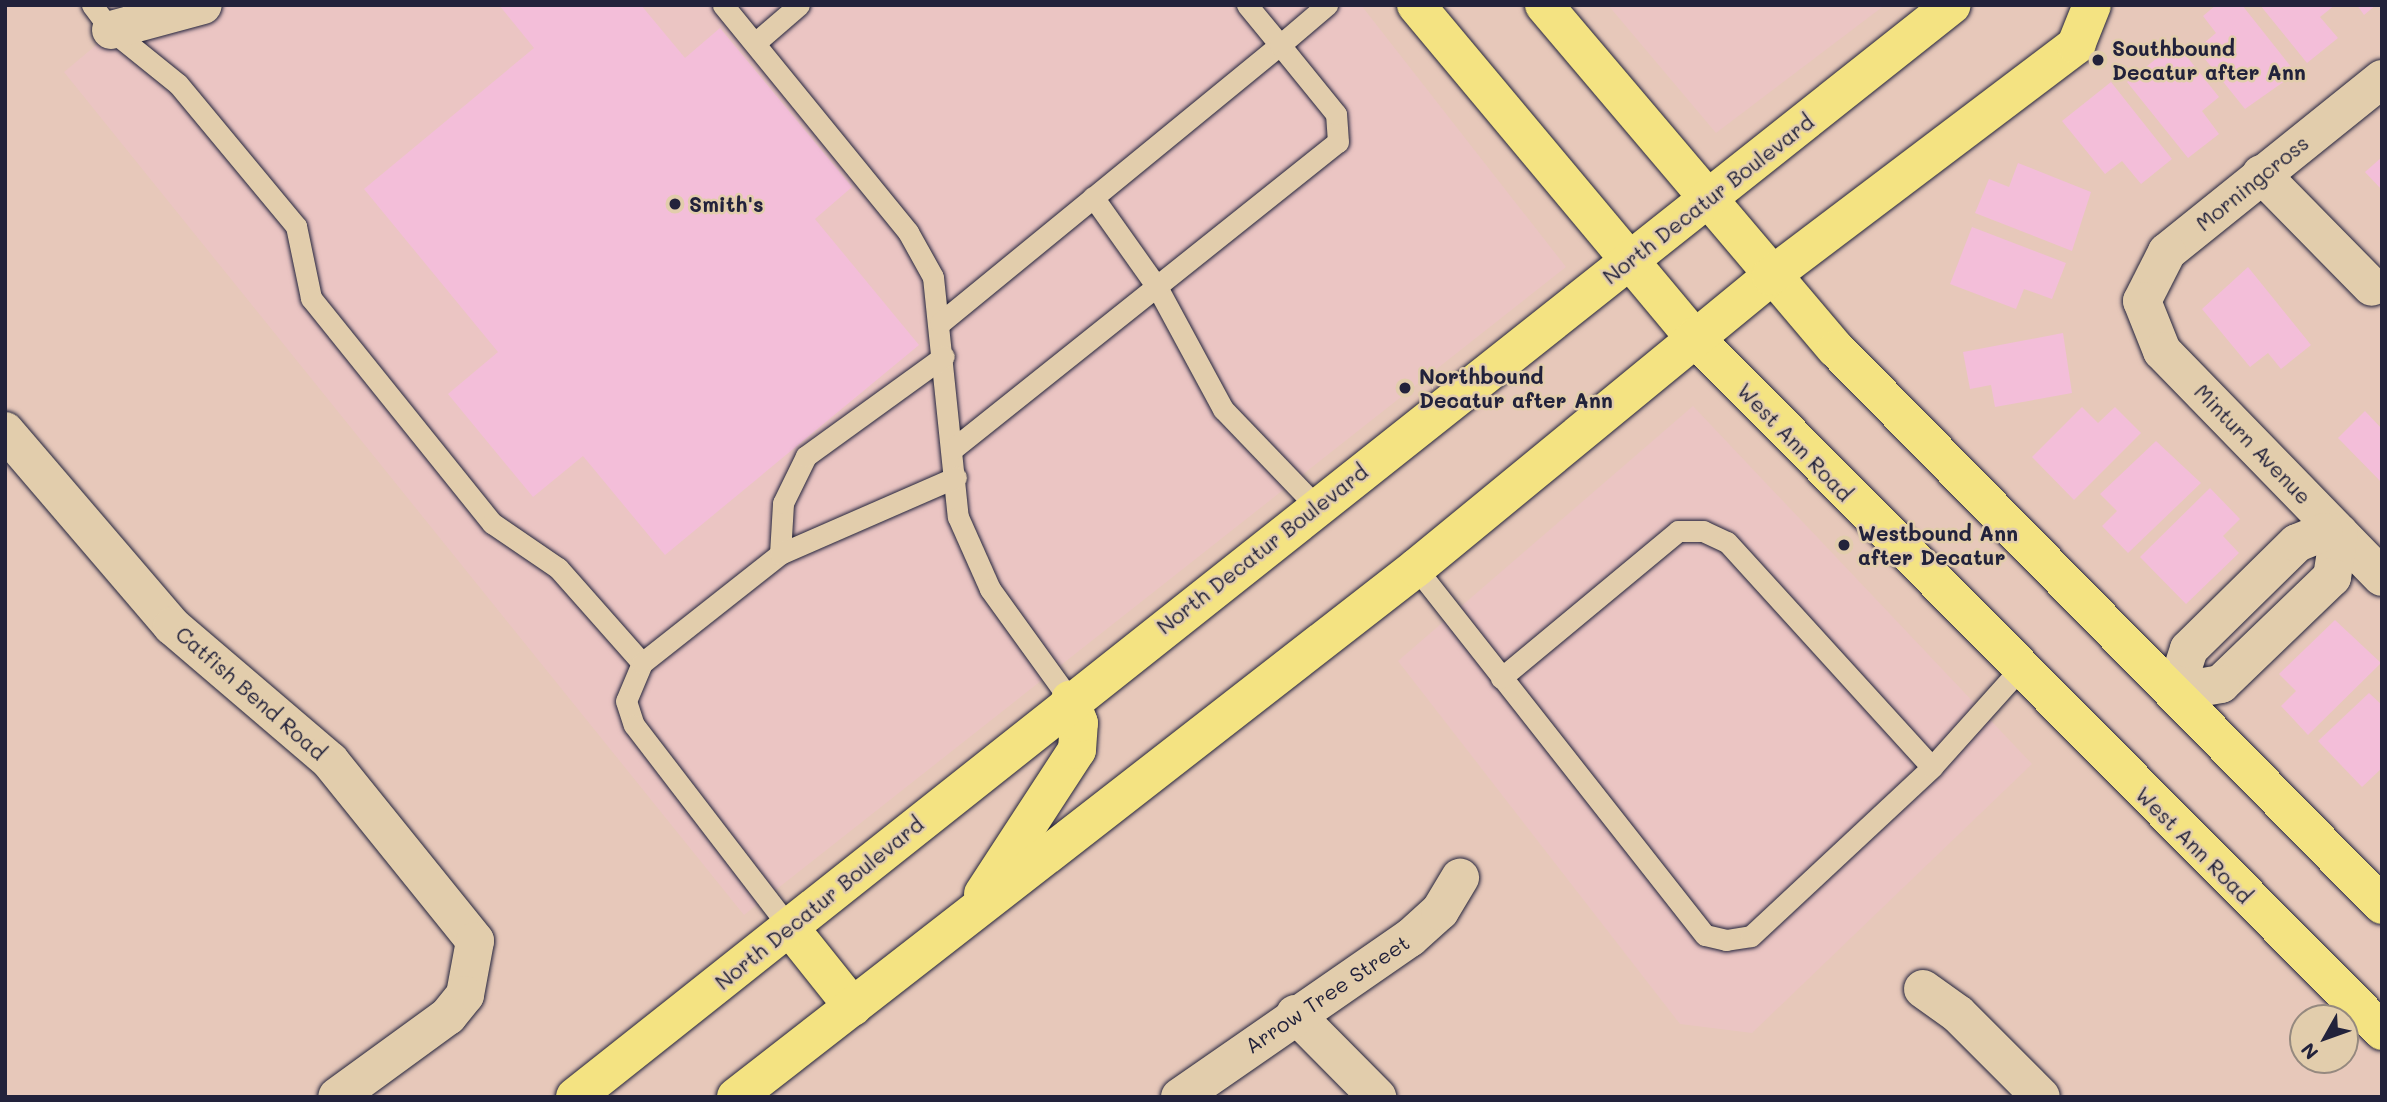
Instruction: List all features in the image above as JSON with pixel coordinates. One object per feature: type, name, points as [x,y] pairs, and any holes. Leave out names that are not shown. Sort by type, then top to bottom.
[{"type":"main road","name":"West Ann Road","points":[[1416,5],[1694,337],[2019,670],[2382,1031]]},
{"type":"main road","points":[[1544,5],[1771,276],[2382,905]]},
{"type":"main road","name":"North Decatur Boulevard","points":[[575,1097],[790,928],[1070,700],[1952,5]]},
{"type":"main road","points":[[736,1097],[1416,568],[1771,276],[2076,45],[2092,5]]},
{"type":"main road","points":[[972,914],[1077,750],[1079,723],[1070,700]]},
{"type":"main road","points":[[790,928],[853,1007]]},
{"type":"street","points":[[102,18],[202,5]]},
{"type":"street","name":"Morningcross","points":[[2142,301],[2167,252],[2382,79]]},
{"type":"street","points":[[2261,174],[2372,287]]},
{"type":"street","name":"Minturn Avenue","points":[[2142,301],[2162,351],[2382,578]]},
{"type":"street","name":"Catfish Bend Road","points":[[5,431],[172,626],[299,731],[377,812],[464,920],[475,941],[474,964],[465,995],[448,1016],[337,1097]]},
{"type":"street","points":[[2175,692],[2189,649],[2297,543],[2339,533]]},
{"type":"street","name":"Arrow Tree Street","points":[[1180,1097],[1295,1014],[1410,938],[1440,911],[1460,878]]},
{"type":"street","points":[[1923,989],[1968,1023],[2041,1097]]},
{"type":"street","points":[[1295,1014],[1377,1097]]},
{"type":"lane","points":[[723,5],[908,232],[933,277],[954,448],[958,517],[990,589],[1070,700]]},
{"type":"lane","points":[[755,43],[799,5]]},
{"type":"lane","points":[[954,448],[1338,142],[1336,114],[1247,5]]},
{"type":"lane","points":[[940,323],[1327,5]]},
{"type":"lane","points":[[102,18],[178,84],[296,226],[311,298],[492,523],[558,568],[642,663]]},
{"type":"lane","points":[[1093,197],[1157,287],[1223,409],[1316,506]]},
{"type":"lane","points":[[780,554],[783,503],[806,456],[944,356]]},
{"type":"lane","points":[[790,928],[634,726],[626,701],[642,663],[780,554],[956,477]]},
{"type":"lane","points":[[1501,678],[1678,531],[1703,531],[1727,542],[1932,766]]},
{"type":"lane","points":[[1416,568],[1705,935],[1726,940],[1751,936],[1932,766],[2019,670]]},
{"type":"shaded area","points":[[144,5],[1361,5],[1566,267],[744,915],[64,72]]},
{"type":"shaded area","points":[[1608,5],[1885,5],[1716,133]]},
{"type":"shaded area","points":[[1693,406],[2032,764],[1752,1033],[1680,1024],[1398,661]]},
{"type":"building","points":[[499,5],[641,5],[685,58],[720,28],[852,187],[815,219],[919,345],[665,555],[583,456],[533,497],[448,394],[498,352],[364,189],[534,48]]},
{"type":"building","points":[[2216,5],[2242,5],[2296,73],[2245,109],[2197,49],[2216,33],[2203,16]]},
{"type":"building","points":[[2260,5],[2335,5],[2320,17],[2338,38],[2307,63]]},
{"type":"building","points":[[2357,5],[2376,5],[2364,15]]},
{"type":"building","points":[[2176,43],[2219,97],[2202,111],[2219,134],[2188,158],[2127,82]]},
{"type":"building","points":[[2111,82],[2172,159],[2141,184],[2122,161],[2105,174],[2062,121]]},
{"type":"building","points":[[2382,157],[2382,190],[2365,172]]},
{"type":"building","points":[[2018,163],[2091,192],[2072,251],[1975,213],[1989,179],[2009,187]]},
{"type":"building","points":[[1972,227],[2066,263],[2052,299],[2024,289],[2016,309],[1950,284]]},
{"type":"building","points":[[2248,267],[2311,345],[2281,369],[2268,353],[2250,367],[2202,309]]},
{"type":"building","points":[[2063,333],[2072,393],[1995,407],[1991,385],[1970,389],[1963,352]]},
{"type":"building","points":[[2082,407],[2098,423],[2115,407],[2141,433],[2074,500],[2032,457]]},
{"type":"building","points":[[2365,411],[2382,429],[2382,483],[2338,438]]},
{"type":"building","points":[[2156,441],[2201,483],[2128,553],[2102,526],[2117,511],[2100,494]]},
{"type":"building","points":[[2210,488],[2240,519],[2223,536],[2239,553],[2186,604],[2140,557]]},
{"type":"building","points":[[2335,620],[2381,663],[2308,735],[2281,706],[2296,691],[2279,674]]},
{"type":"building","points":[[2369,693],[2382,705],[2382,768],[2362,787],[2318,741]]},
{"type":"place","name":"Southbound Decatur after Ann","points":[[2098,60]]},
{"type":"place","name":"Smith's","points":[[675,204]]},
{"type":"place","name":"Northbound Decatur after Ann","points":[[1405,388]]},
{"type":"place","name":"Westbound Ann after Decatur","points":[[1844,545]]}]
